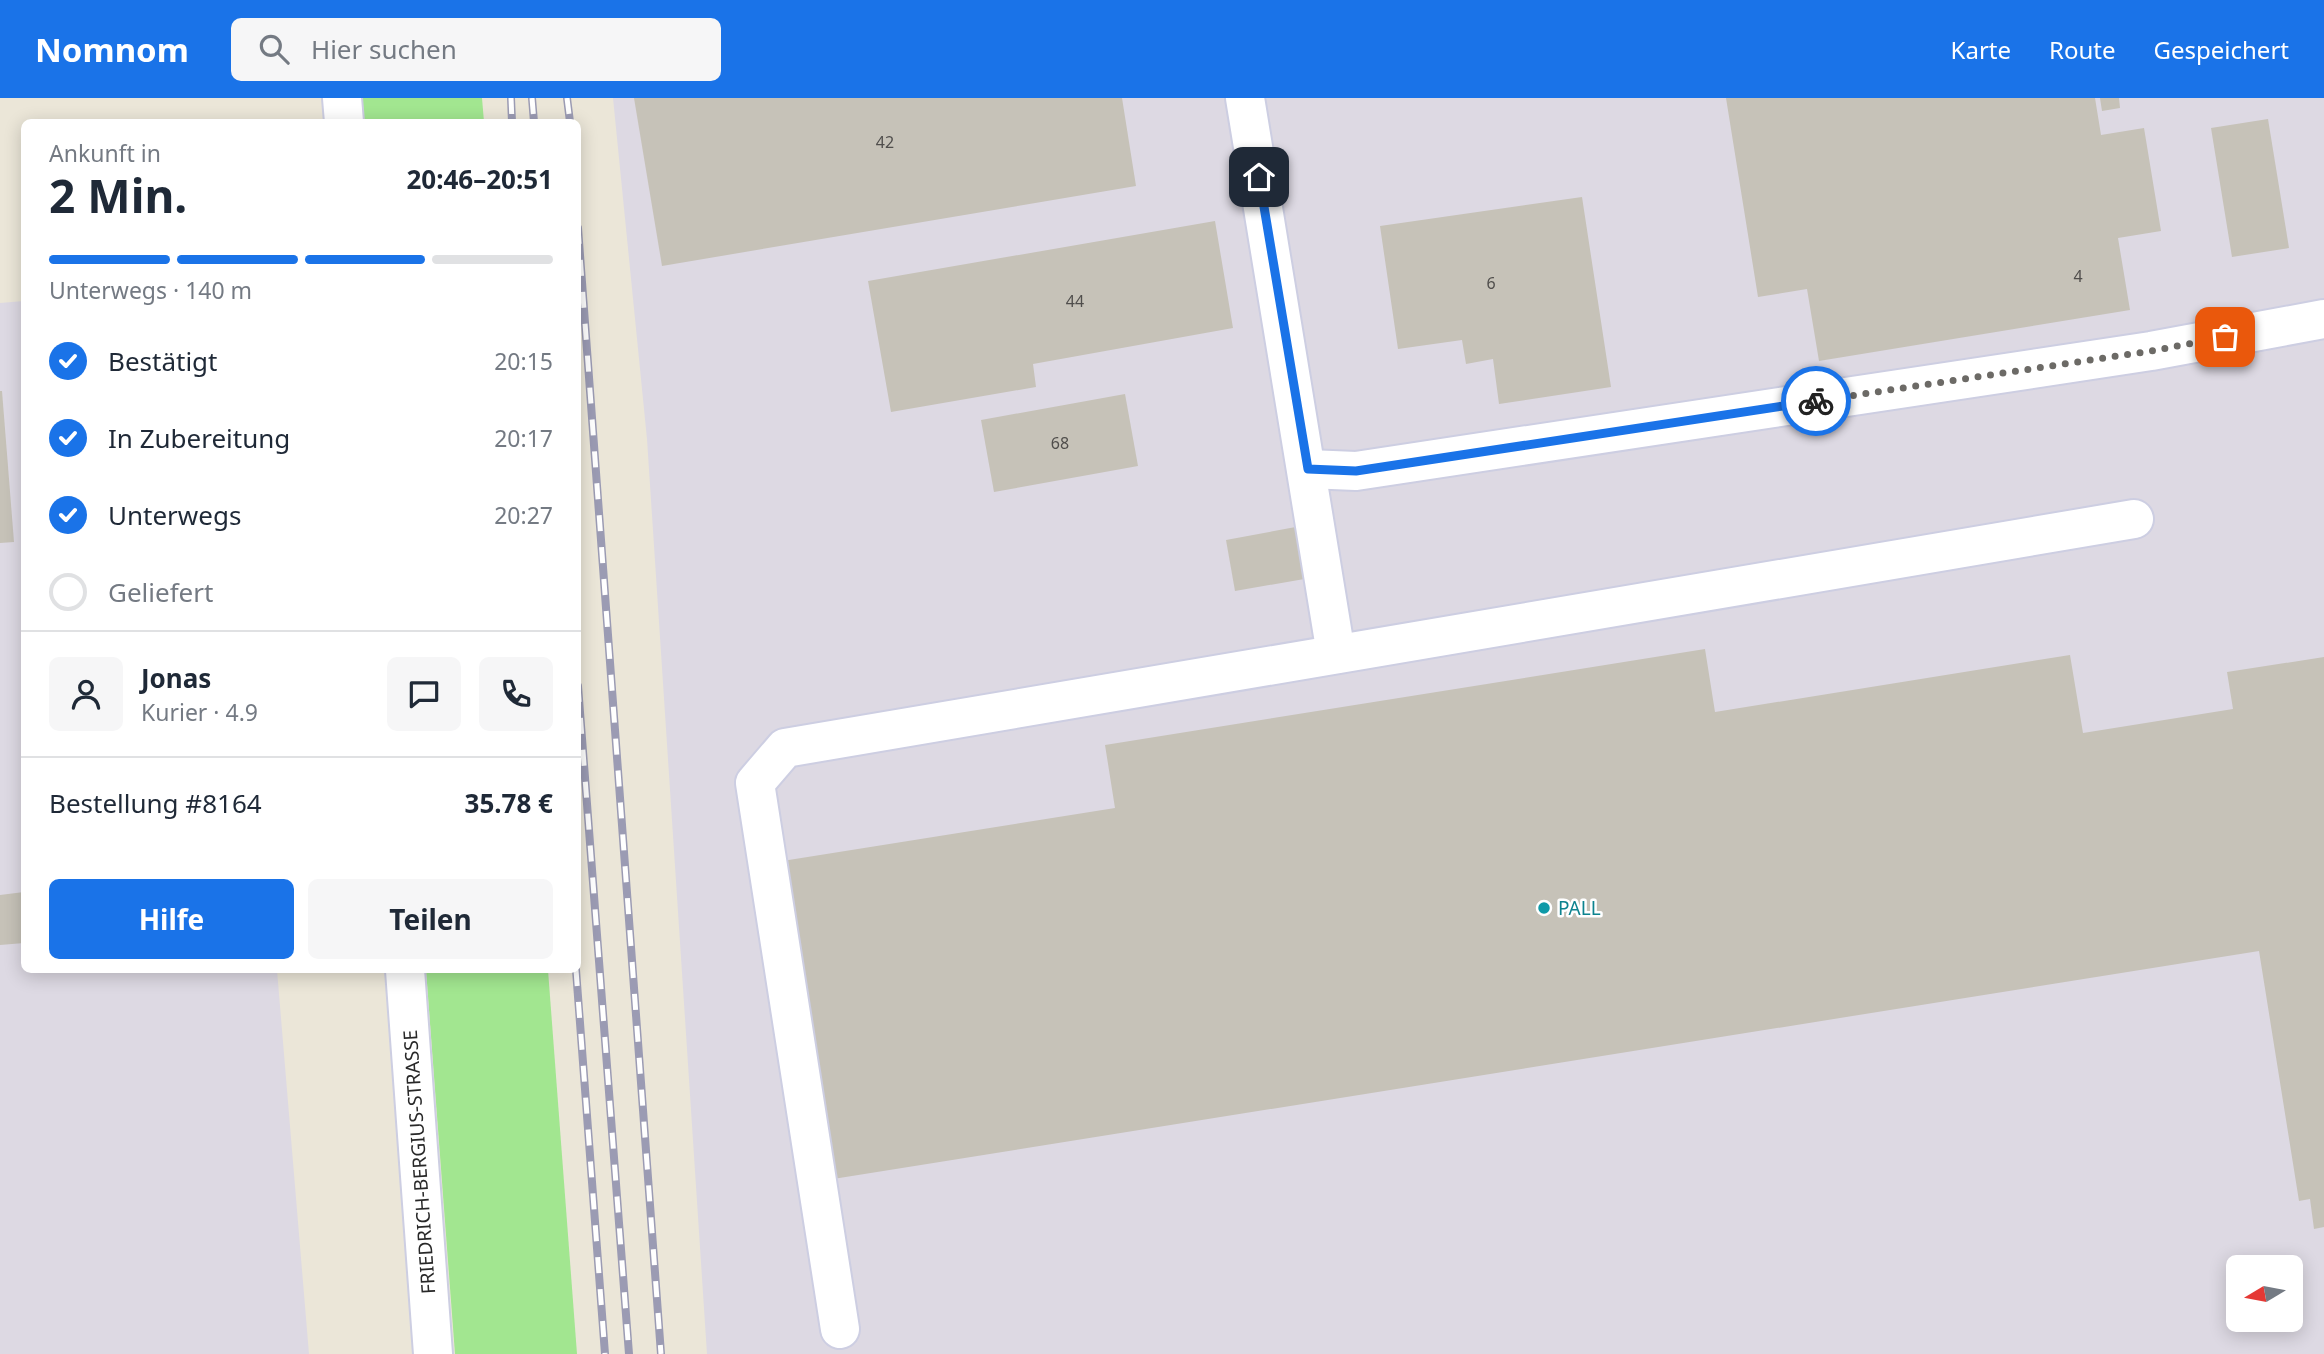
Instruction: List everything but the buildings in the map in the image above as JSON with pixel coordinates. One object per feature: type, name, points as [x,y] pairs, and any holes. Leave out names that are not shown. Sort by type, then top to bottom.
[{"type":"street","points":[[342,98],[344,119]]},
{"type":"street","points":[[1245,98],[1308,469],[1336,654]]},
{"type":"street","points":[[1308,469],[1370,469],[2151,351],[2324,319]]},
{"type":"street","points":[[840,1329],[755,783],[785,748],[2134,519]]},
{"type":"street","name":"FRIEDRICH-BERGIUS-STRASSE","points":[[405,973],[433,1354]]},
{"type":"shaded area","points":[[613,98],[2324,98],[2324,1354],[707,1354],[647,439]]},
{"type":"shaded area","points":[[21,301],[21,973],[277,973],[309,1354],[0,1354],[0,303]]},
{"type":"green space","points":[[361,98],[482,98],[484,119],[362,119]]},
{"type":"green space","points":[[426,973],[548,973],[577,1354],[455,1354]]},
{"type":"railway","points":[[511,98],[512,119]]},
{"type":"railway","points":[[532,98],[534,119]]},
{"type":"railway","points":[[567,98],[570,119]]},
{"type":"railway","points":[[581,269],[661,1354]]},
{"type":"railway","points":[[581,725],[629,1354]]},
{"type":"railway","points":[[576,973],[605,1354]]},
{"type":"way so far","points":[[1816,401],[2151,351],[2225,337]]},
{"type":"place","name":"PALL","points":[[1544,908]]},
{"type":"route","points":[[1259,177],[1308,469],[1356,471],[1816,401]]}]
